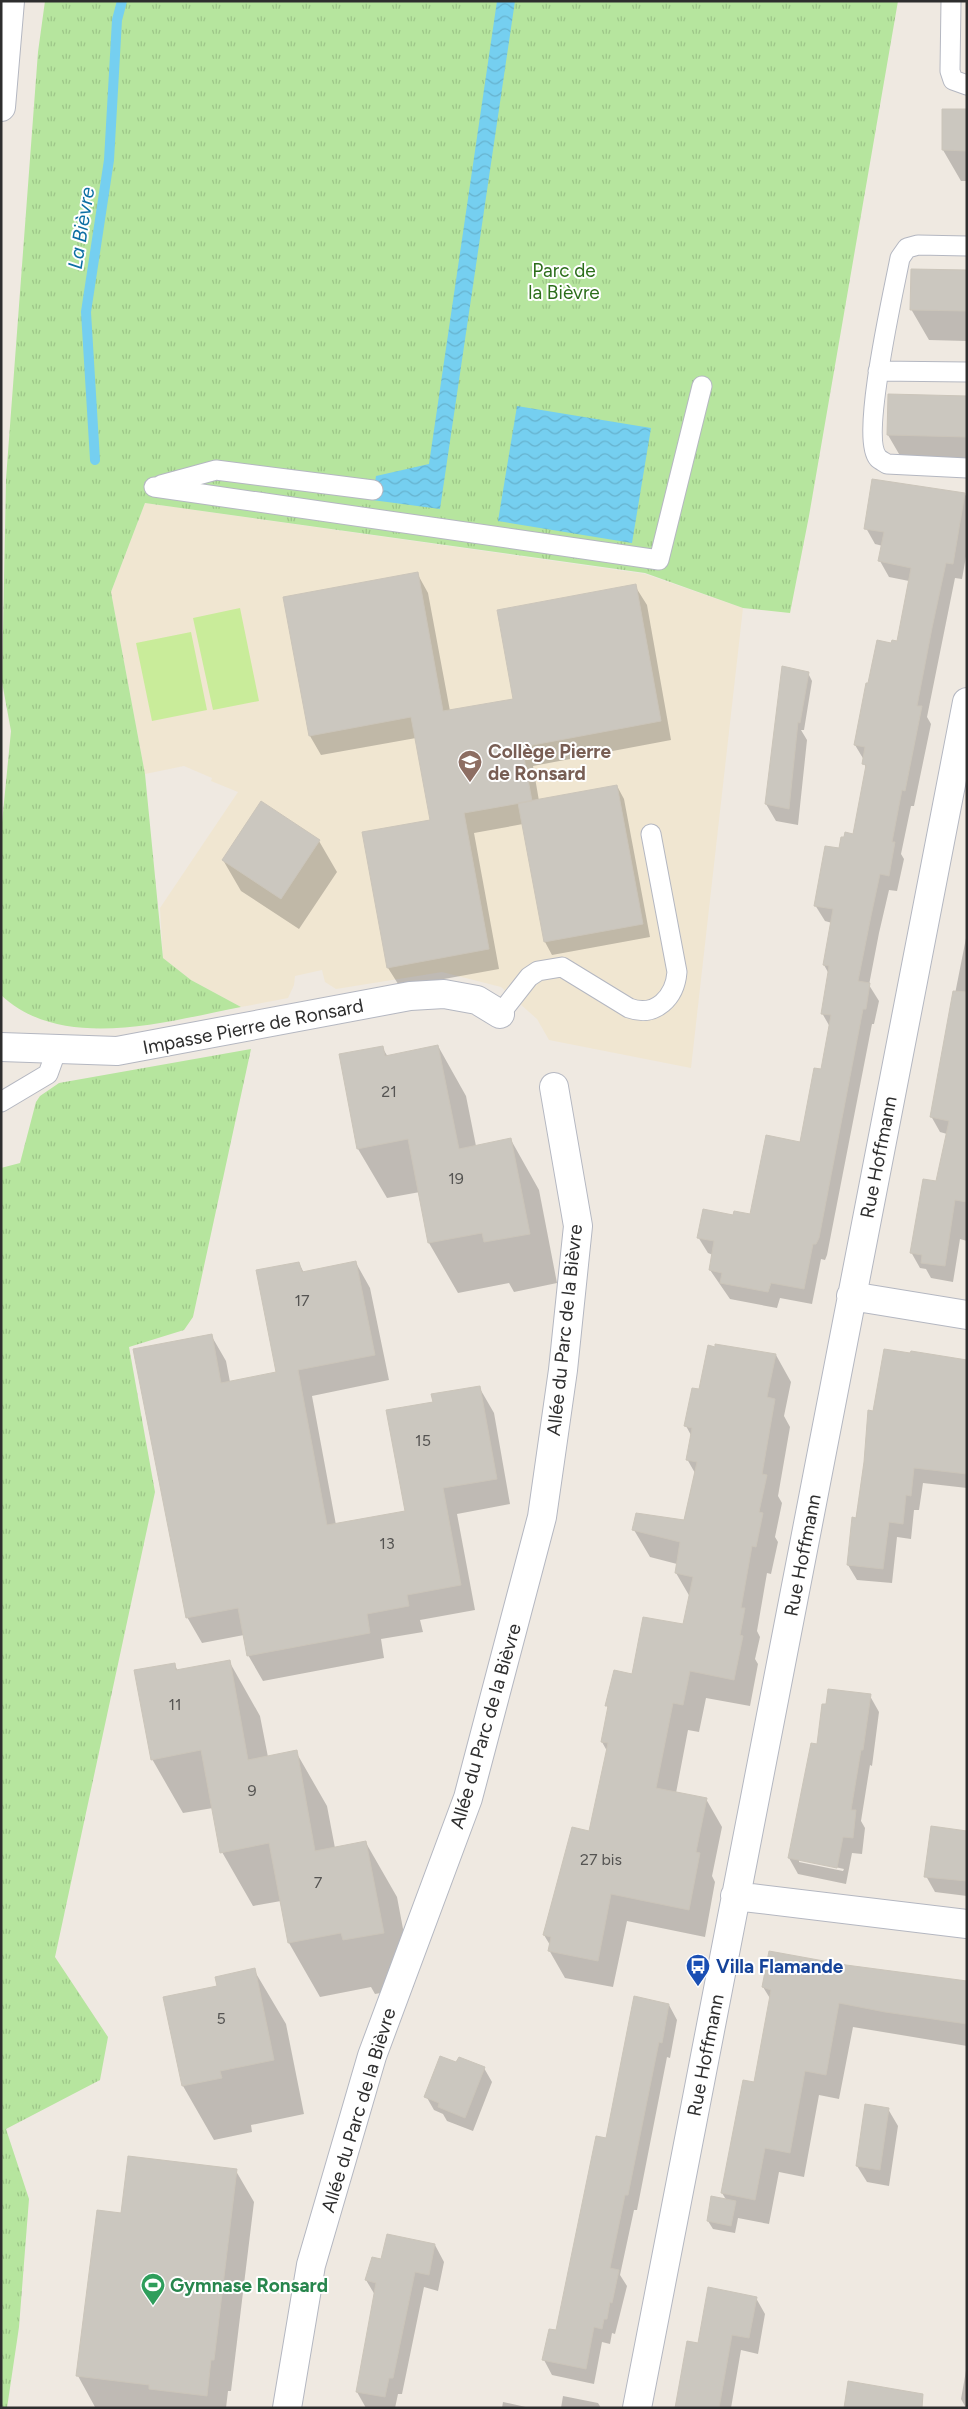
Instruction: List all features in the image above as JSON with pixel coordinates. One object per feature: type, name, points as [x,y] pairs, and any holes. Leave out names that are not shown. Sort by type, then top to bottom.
[{"type":"street","points":[[1,107],[10,1]]},
{"type":"street","name":"Rue Hoffmann","points":[[637,2408],[851,1296],[957,810],[967,702]]},
{"type":"street","name":"Impasse Pierre de Ronsard","points":[[1,1047],[117,1051],[410,996],[444,994],[478,1000],[500,1014]]},
{"type":"street","name":"Allée du Parc de la Bièvre","points":[[287,2408],[311,2265],[372,2056],[468,1798],[542,1517],[563,1370],[578,1226],[554,1087]]},
{"type":"street","points":[[851,1296],[967,1315]]},
{"type":"street","points":[[735,1896],[967,1924]]},
{"type":"lane","points":[[951,1],[950,71],[953,80],[967,85]]},
{"type":"lane","points":[[967,246],[918,245],[907,248],[900,258],[878,371],[872,419],[874,448],[877,458],[887,464],[967,468]]},
{"type":"lane","points":[[878,371],[967,372]]},
{"type":"lane","points":[[374,490],[216,470],[154,487],[659,560],[702,386]]},
{"type":"lane","points":[[500,1014],[528,977],[538,971],[562,967],[638,1012],[650,1011],[660,1006],[670,996],[676,985],[677,972],[651,834]]},
{"type":"lane","points":[[1,1102],[48,1074],[57,1049]]},
{"type":"shaded area","name":"Collège Pierre de Ronsard","points":[[145,503],[645,574],[743,608],[691,1068],[549,1040],[537,1019],[501,987],[442,972],[336,989],[325,982],[322,970],[295,976],[294,985],[288,998],[241,1007],[191,980],[163,958],[160,908],[238,792],[211,781],[212,778],[184,766],[145,774],[111,592]]},
{"type":"green space","name":"Parc de la Bièvre","points":[[45,1],[898,1],[809,516],[790,613],[743,608],[645,573],[145,503],[111,592],[145,774],[163,958],[191,980],[241,1007],[149,1025],[117,1028],[85,1028],[54,1023],[26,1013],[1,995],[1,833],[11,731],[2,682],[6,479],[38,52]]},
{"type":"green space","points":[[240,608],[259,701],[213,710],[193,618]]},
{"type":"green space","points":[[191,632],[207,710],[152,721],[136,643]]},
{"type":"green space","points":[[251,1049],[193,1317],[184,1330],[129,1347],[155,1492],[55,1957],[108,2037],[100,2080],[6,2129],[29,2199],[19,2327],[7,2408],[1,2408],[1,1168],[20,1163],[36,1102],[40,1096],[59,1083]]},
{"type":"water","points":[[497,1],[515,1],[440,509],[372,500],[376,476],[429,464]]},
{"type":"water","points":[[517,406],[651,428],[632,543],[498,521]]},
{"type":"building","points":[[942,109],[967,109],[967,151],[942,150]]},
{"type":"building","points":[[911,269],[967,270],[967,311],[910,310]]},
{"type":"building","points":[[888,394],[967,396],[967,437],[887,435]]},
{"type":"building","points":[[872,479],[965,493],[953,564],[946,563],[932,628],[917,706],[922,706],[905,791],[902,790],[892,842],[895,842],[889,876],[880,874],[858,981],[870,983],[866,1009],[863,1009],[819,1238],[816,1244],[813,1244],[804,1289],[771,1283],[768,1292],[720,1283],[722,1273],[709,1270],[714,1241],[697,1238],[703,1209],[733,1215],[734,1211],[750,1214],[766,1135],[800,1142],[814,1068],[821,1069],[831,1015],[821,1014],[829,966],[823,965],[833,909],[814,906],[825,846],[839,848],[841,837],[844,837],[845,832],[853,834],[866,765],[862,764],[865,747],[854,745],[866,683],[868,683],[877,640],[891,643],[892,640],[897,641],[911,568],[878,561],[884,532],[864,529]]},
{"type":"building","points":[[418,572],[443,711],[513,699],[497,610],[636,584],[661,721],[522,747],[532,801],[464,813],[489,949],[387,968],[362,832],[430,820],[411,717],[309,736],[283,597]]},
{"type":"building","points":[[782,666],[809,672],[800,723],[798,722],[789,809],[765,804]]},
{"type":"building","points":[[617,785],[643,924],[544,942],[518,803]]},
{"type":"building","points":[[261,801],[320,840],[281,899],[222,860]]},
{"type":"building","points":[[953,991],[967,992],[967,1202],[955,1200],[945,1266],[921,1263],[922,1255],[910,1253],[923,1179],[936,1181],[949,1121],[930,1117]]},
{"type":"building","points":[[438,1045],[459,1149],[511,1138],[530,1234],[484,1242],[482,1233],[428,1243],[408,1139],[357,1149],[339,1054],[383,1046],[385,1056]]},
{"type":"building","points":[[356,1261],[375,1355],[298,1370],[327,1525],[405,1511],[386,1410],[433,1402],[431,1394],[480,1386],[497,1479],[443,1488],[461,1585],[407,1595],[409,1606],[367,1614],[370,1633],[247,1656],[238,1608],[186,1618],[133,1349],[212,1334],[221,1383],[276,1372],[256,1270],[299,1262],[302,1272]]},
{"type":"building","points":[[715,1344],[776,1354],[767,1397],[775,1399],[762,1474],[767,1475],[759,1512],[763,1513],[756,1547],[752,1546],[741,1608],[745,1608],[740,1635],[743,1636],[734,1680],[690,1671],[683,1705],[673,1703],[656,1788],[707,1798],[696,1852],[700,1853],[689,1910],[611,1894],[598,1961],[548,1951],[551,1937],[543,1935],[572,1827],[589,1831],[608,1743],[601,1742],[608,1706],[605,1706],[614,1670],[632,1674],[643,1617],[683,1624],[693,1577],[675,1573],[680,1542],[632,1530],[636,1513],[684,1520],[697,1462],[686,1460],[692,1428],[684,1426],[692,1388],[699,1389],[708,1345],[715,1347]]},
{"type":"building","points":[[884,1349],[910,1353],[911,1351],[967,1360],[967,1474],[914,1468],[911,1496],[906,1495],[903,1524],[889,1522],[883,1569],[847,1565],[852,1517],[856,1518],[864,1462],[868,1410],[873,1411]]},
{"type":"building","points":[[230,1660],[248,1760],[297,1750],[315,1851],[366,1841],[384,1933],[343,1940],[341,1933],[288,1943],[269,1843],[220,1853],[201,1750],[151,1760],[134,1670],[175,1663],[176,1670]]},
{"type":"building","points":[[828,1689],[871,1694],[863,1750],[861,1750],[851,1810],[856,1810],[853,1838],[843,1837],[837,1868],[788,1858],[811,1743],[817,1744],[822,1704],[826,1704]]},
{"type":"building","points":[[931,1826],[967,1831],[967,1881],[924,1877]]},
{"type":"building","points":[[769,1951],[846,1965],[967,1981],[967,2024],[839,2003],[826,2075],[805,2071],[790,2153],[765,2148],[755,2200],[721,2193],[743,2080],[754,2082],[771,1990],[762,1987]]},
{"type":"building","points":[[255,1968],[274,2060],[220,2071],[222,2078],[182,2086],[163,1997],[217,1986],[215,1977]]},
{"type":"building","points":[[634,1996],[669,2004],[662,2043],[659,2042],[628,2195],[625,2195],[610,2268],[619,2270],[612,2303],[610,2302],[607,2319],[604,2319],[602,2329],[594,2327],[586,2369],[542,2360],[549,2329],[556,2330],[596,2136],[606,2138]]},
{"type":"building","points":[[440,2056],[456,2062],[459,2057],[485,2067],[465,2118],[438,2107],[439,2103],[424,2097]]},
{"type":"building","points":[[865,2104],[889,2108],[880,2170],[856,2166]]},
{"type":"building","name":"Gymnase Ronsard","points":[[128,2156],[237,2169],[214,2360],[211,2360],[207,2396],[149,2389],[149,2385],[76,2376],[97,2210],[121,2213]]},
{"type":"building","points":[[711,2196],[736,2201],[731,2226],[707,2221]]},
{"type":"building","points":[[387,2234],[435,2244],[429,2275],[415,2272],[393,2378],[389,2378],[385,2397],[356,2392],[376,2283],[365,2280],[372,2257],[381,2259]]},
{"type":"building","points":[[708,2287],[757,2297],[749,2338],[732,2335],[719,2408],[675,2408],[687,2341],[698,2343]]},
{"type":"building","points":[[848,2381],[923,2394],[922,2408],[844,2408]]},
{"type":"waterway","name":"La Bièvre","points":[[95,460],[86,312],[109,160],[117,20],[122,1]]},
{"type":"place","name":"Collège Pierre de Ronsard","points":[[470,783]]},
{"type":"place","name":"Villa Flamande","points":[[698,1987]]},
{"type":"place","name":"Gymnase Ronsard","points":[[153,2306]]}]
